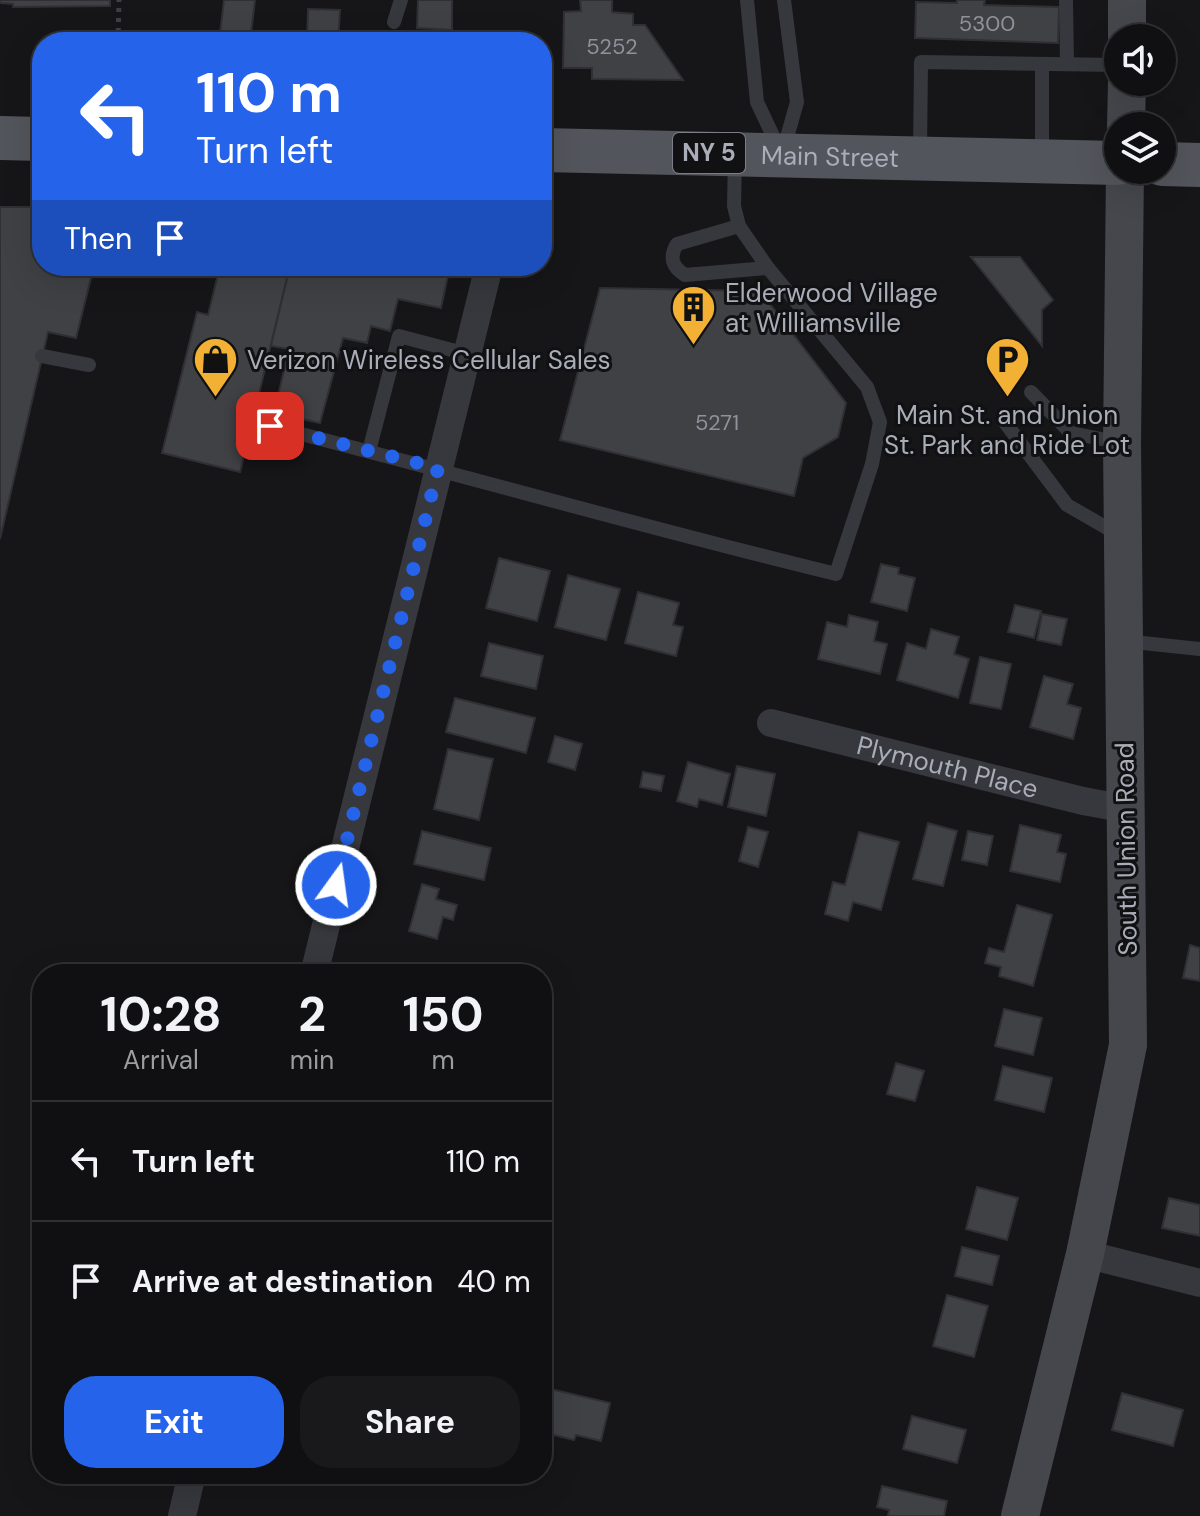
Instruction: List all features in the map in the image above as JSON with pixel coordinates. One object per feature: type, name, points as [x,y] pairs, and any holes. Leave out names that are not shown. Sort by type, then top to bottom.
[{"type":"main road","points":[[1127,0],[1127,24]]},
{"type":"main road","points":[[0,138],[32,139]]},
{"type":"main road","name":"Main Street","points":[[552,150],[1104,163]]},
{"type":"main road","points":[[1176,164],[1200,165]]},
{"type":"main road","name":"South Union Road","points":[[1020,1516],[1085,1254],[1128,1045],[1122,443],[1125,184]]},
{"type":"street","points":[[316,964],[486,276]]},
{"type":"street","name":"Plymouth Place","points":[[771,723],[1083,801],[1127,809]]},
{"type":"street","points":[[1085,1254],[1200,1283]]},
{"type":"street","points":[[182,1516],[190,1484]]},
{"type":"lane","points":[[394,22],[401,0]]},
{"type":"lane","points":[[747,0],[757,102],[782,155]]},
{"type":"lane","points":[[782,155],[797,102],[784,0]]},
{"type":"lane","points":[[1066,0],[1067,64]]},
{"type":"lane","points":[[920,158],[921,62],[1104,65]]},
{"type":"lane","points":[[1042,64],[1042,161]]},
{"type":"lane","points":[[270,426],[438,468],[739,552],[836,574],[872,464],[880,422],[867,387],[768,268],[739,226],[734,206],[735,154]]},
{"type":"lane","points":[[739,226],[677,244],[672,252],[672,262],[685,275],[768,268]]},
{"type":"lane","points":[[369,451],[399,336],[467,354]]},
{"type":"lane","points":[[42,356],[89,365]]},
{"type":"lane","points":[[1031,392],[1071,433],[1122,443]]},
{"type":"lane","points":[[1004,421],[1067,505],[1123,537]]},
{"type":"lane","points":[[1124,641],[1200,649]]},
{"type":"path","points":[[118,32],[119,0]]},
{"type":"building","points":[[0,0],[110,0],[110,6],[13,7],[13,4],[0,3]]},
{"type":"building","points":[[224,0],[255,0],[251,32],[220,32]]},
{"type":"building","points":[[418,0],[452,0],[452,30],[417,28]]},
{"type":"building","points":[[580,0],[612,0],[612,12],[633,14],[633,25],[645,25],[683,80],[592,79],[592,68],[563,68],[564,12],[581,11]]},
{"type":"building","points":[[957,0],[985,0],[984,5],[1059,7],[1058,43],[915,38],[916,2],[957,3]]},
{"type":"building","points":[[308,9],[340,10],[339,32],[307,32]]},
{"type":"building","points":[[0,207],[32,207],[32,276],[92,276],[76,338],[48,332],[0,539]]},
{"type":"building","points":[[971,257],[1020,257],[1053,300],[1042,310],[1042,346]]},
{"type":"building","name":"Verizon Wireless Cellular Sales","points":[[218,276],[288,276],[240,472],[162,453],[197,312],[208,315]]},
{"type":"building","points":[[288,276],[448,276],[441,308],[398,299],[390,331],[371,326],[367,343],[343,338],[320,423],[274,413],[289,349],[271,346]]},
{"type":"building","name":"Elderwood Village at Williamsville","points":[[600,288],[760,291],[846,403],[838,437],[803,458],[794,496],[560,440]]},
{"type":"building","points":[[499,558],[550,571],[537,621],[486,608]]},
{"type":"building","points":[[881,564],[899,568],[898,574],[915,578],[907,611],[871,602]]},
{"type":"building","points":[[568,575],[620,589],[606,640],[555,627]]},
{"type":"building","points":[[638,592],[679,603],[673,625],[683,627],[676,656],[625,643]]},
{"type":"building","points":[[1015,605],[1041,611],[1034,638],[1008,632]]},
{"type":"building","points":[[1042,614],[1067,619],[1061,645],[1037,640]]},
{"type":"building","points":[[849,615],[878,622],[874,641],[887,644],[880,674],[818,659],[827,622],[847,627]]},
{"type":"building","points":[[931,629],[959,637],[954,654],[969,659],[958,698],[897,680],[907,643],[926,649]]},
{"type":"building","points":[[489,643],[543,656],[536,689],[481,676]]},
{"type":"building","points":[[980,657],[1011,664],[1001,709],[970,703]]},
{"type":"building","points":[[1044,676],[1073,684],[1067,704],[1081,708],[1073,739],[1030,727]]},
{"type":"building","points":[[455,698],[535,718],[526,753],[446,732]]},
{"type":"building","points":[[555,736],[582,744],[575,770],[548,762]]},
{"type":"building","points":[[448,749],[493,759],[479,820],[434,809]]},
{"type":"building","points":[[688,762],[730,774],[722,805],[699,799],[697,807],[677,801]]},
{"type":"building","points":[[737,766],[775,774],[766,816],[728,807]]},
{"type":"building","points":[[643,772],[664,776],[661,791],[640,787]]},
{"type":"building","points":[[928,823],[957,831],[943,886],[913,879]]},
{"type":"building","points":[[1020,825],[1061,835],[1057,852],[1066,854],[1060,882],[1010,871]]},
{"type":"building","points":[[748,827],[768,832],[758,867],[739,861]]},
{"type":"building","points":[[422,831],[491,848],[484,880],[414,864]]},
{"type":"building","points":[[968,831],[993,836],[987,865],[962,860]]},
{"type":"building","points":[[859,832],[899,842],[881,910],[853,902],[848,921],[825,914],[833,882],[845,885]]},
{"type":"building","points":[[422,884],[439,889],[436,899],[457,905],[453,920],[443,917],[437,939],[409,931]]},
{"type":"building","points":[[1017,905],[1052,915],[1033,986],[999,976],[1001,967],[985,963],[989,948],[1004,952]]},
{"type":"building","points":[[1190,945],[1200,948],[1200,981],[1183,978]]},
{"type":"building","points":[[1004,1009],[1042,1018],[1033,1055],[995,1046]]},
{"type":"building","points":[[896,1063],[924,1071],[915,1101],[887,1094]]},
{"type":"building","points":[[1003,1066],[1052,1078],[1044,1112],[995,1100]]},
{"type":"building","points":[[977,1187],[1018,1198],[1007,1240],[966,1229]]},
{"type":"building","points":[[1169,1198],[1200,1205],[1200,1236],[1162,1228]]},
{"type":"building","points":[[962,1247],[999,1256],[992,1285],[955,1276]]},
{"type":"building","points":[[947,1295],[988,1306],[974,1357],[933,1346]]},
{"type":"building","points":[[552,1389],[610,1403],[601,1441],[576,1435],[574,1440],[552,1434]]},
{"type":"building","points":[[1122,1393],[1183,1410],[1173,1446],[1112,1430]]},
{"type":"building","points":[[912,1416],[966,1430],[957,1463],[903,1449]]},
{"type":"building","points":[[882,1486],[947,1501],[944,1516],[888,1516],[889,1510],[877,1507]]},
{"type":"place","name":"Elderwood Village at Williamsville","points":[[694,347]]},
{"type":"place","name":"Verizon Wireless Cellular Sales","points":[[216,399]]},
{"type":"place","name":"Main St. and Union St. Park and Ride Lot","points":[[1007,399]]},
{"type":"route","points":[[270,426],[438,468],[336,885]]}]
